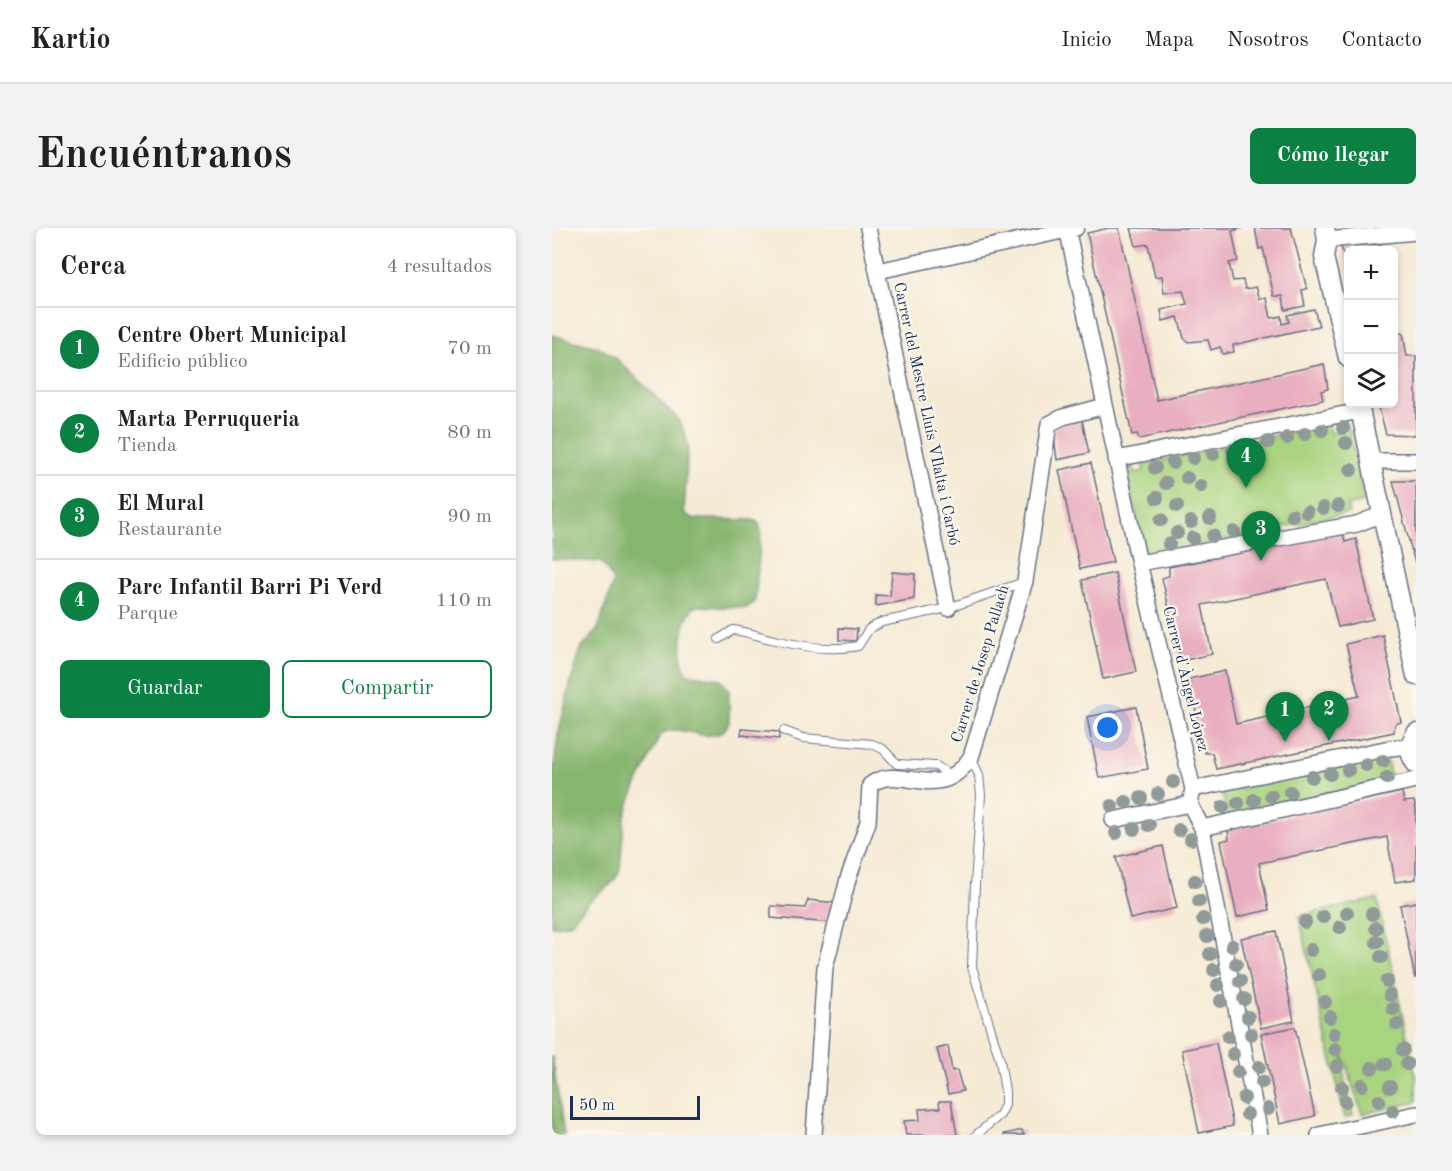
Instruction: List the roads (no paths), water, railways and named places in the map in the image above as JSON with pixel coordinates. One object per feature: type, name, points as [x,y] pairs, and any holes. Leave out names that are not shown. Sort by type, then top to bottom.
[{"type":"street","name":"Carrer del Mestre Lluís VIlalta i Carbó","points":[[868,228],[948,608]]},
{"type":"street","points":[[878,271],[1070,229]]},
{"type":"street","name":"Carrer d'Àngel López","points":[[1070,229],[1116,459],[1192,796],[1202,828],[1260,1135]]},
{"type":"street","points":[[1347,354],[1324,257],[1326,234],[1416,232]]},
{"type":"street","name":"Carrer de Josep Pallach","points":[[953,777],[965,767],[971,757],[1025,581],[1049,424],[1064,417],[1105,406]]},
{"type":"street","points":[[1116,459],[1354,408]]},
{"type":"street","points":[[1359,408],[1416,676]]},
{"type":"street","points":[[1370,460],[1416,461]]},
{"type":"street","points":[[1139,563],[1357,524],[1382,514]]},
{"type":"street","points":[[1416,717],[1411,757],[1416,764]]},
{"type":"street","points":[[1113,820],[1192,796],[1390,748],[1412,740]]},
{"type":"street","points":[[814,1135],[825,967],[848,879],[868,822],[870,785],[882,779],[940,781],[953,777]]},
{"type":"street","points":[[1202,828],[1416,780]]},
{"type":"street","points":[[1319,1135],[1416,1114]]},
{"type":"lane","points":[[719,639],[733,630],[811,646],[858,646],[869,629],[882,622],[948,608],[1025,581]]},
{"type":"lane","points":[[784,732],[803,738],[872,744],[883,749],[897,764],[936,766],[953,777]]},
{"type":"lane","points":[[971,757],[979,775],[981,795],[972,967],[1000,1060],[1005,1090],[1005,1105],[999,1115],[976,1135]]},
{"type":"place","name":"Parc Infantil Barri Pi Verd","points":[[1246,488]]},
{"type":"place","name":"El Mural","points":[[1261,561]]},
{"type":"place","name":"Marta Perruqueria","points":[[1329,741]]},
{"type":"place","name":"Centre Obert Municipal","points":[[1285,742]]}]
